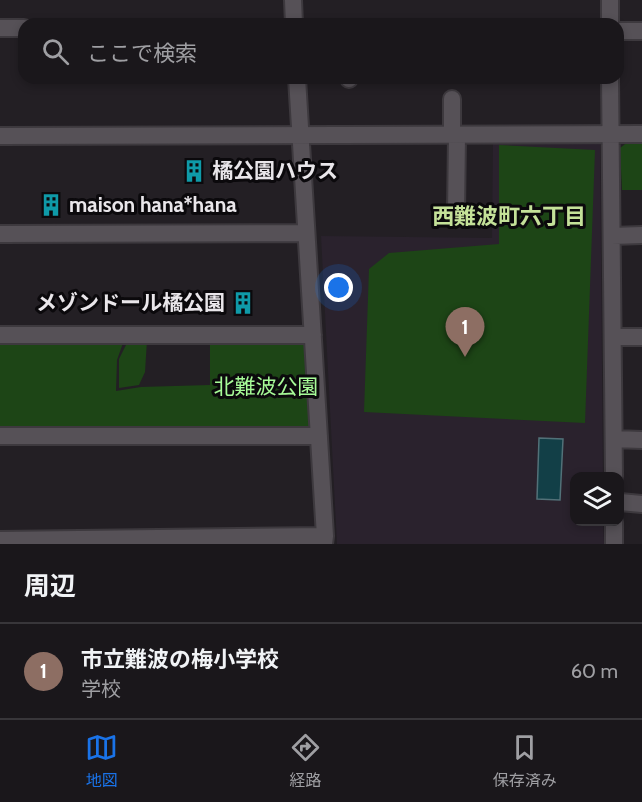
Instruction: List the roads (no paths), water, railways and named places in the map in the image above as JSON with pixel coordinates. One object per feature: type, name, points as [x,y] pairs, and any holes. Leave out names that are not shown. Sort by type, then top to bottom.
[{"type":"street","points":[[293,0],[294,18]]},
{"type":"street","points":[[610,0],[610,18]]},
{"type":"street","points":[[0,28],[18,28]]},
{"type":"street","points":[[624,31],[642,31]]},
{"type":"street","points":[[0,540],[325,540],[297,84]]},
{"type":"street","points":[[610,84],[614,472]]},
{"type":"street","points":[[452,99],[456,213]]},
{"type":"street","points":[[0,136],[642,134]]},
{"type":"street","points":[[0,234],[306,233]]},
{"type":"street","points":[[612,236],[642,235]]},
{"type":"street","points":[[0,335],[313,335]]},
{"type":"street","points":[[613,338],[642,337]]},
{"type":"street","points":[[0,436],[319,436]]},
{"type":"street","points":[[614,439],[642,440]]},
{"type":"street","points":[[624,502],[642,504]]},
{"type":"street","points":[[614,526],[614,544]]},
{"type":"water","points":[[539,438],[563,439],[560,500],[537,499]]},
{"type":"place","name":"橘公園ハウス","points":[[194,171]]},
{"type":"place","name":"maison hana*hana","points":[[51,205]]},
{"type":"place","name":"メゾンドール橘公園","points":[[243,303]]},
{"type":"place","name":"市立難波の梅小学校","points":[[465,357]]},
{"type":"district","name":"西難波町六丁目","points":[[509,216]]},
{"type":"park label","name":"北難波公園","points":[[266,387]]}]
